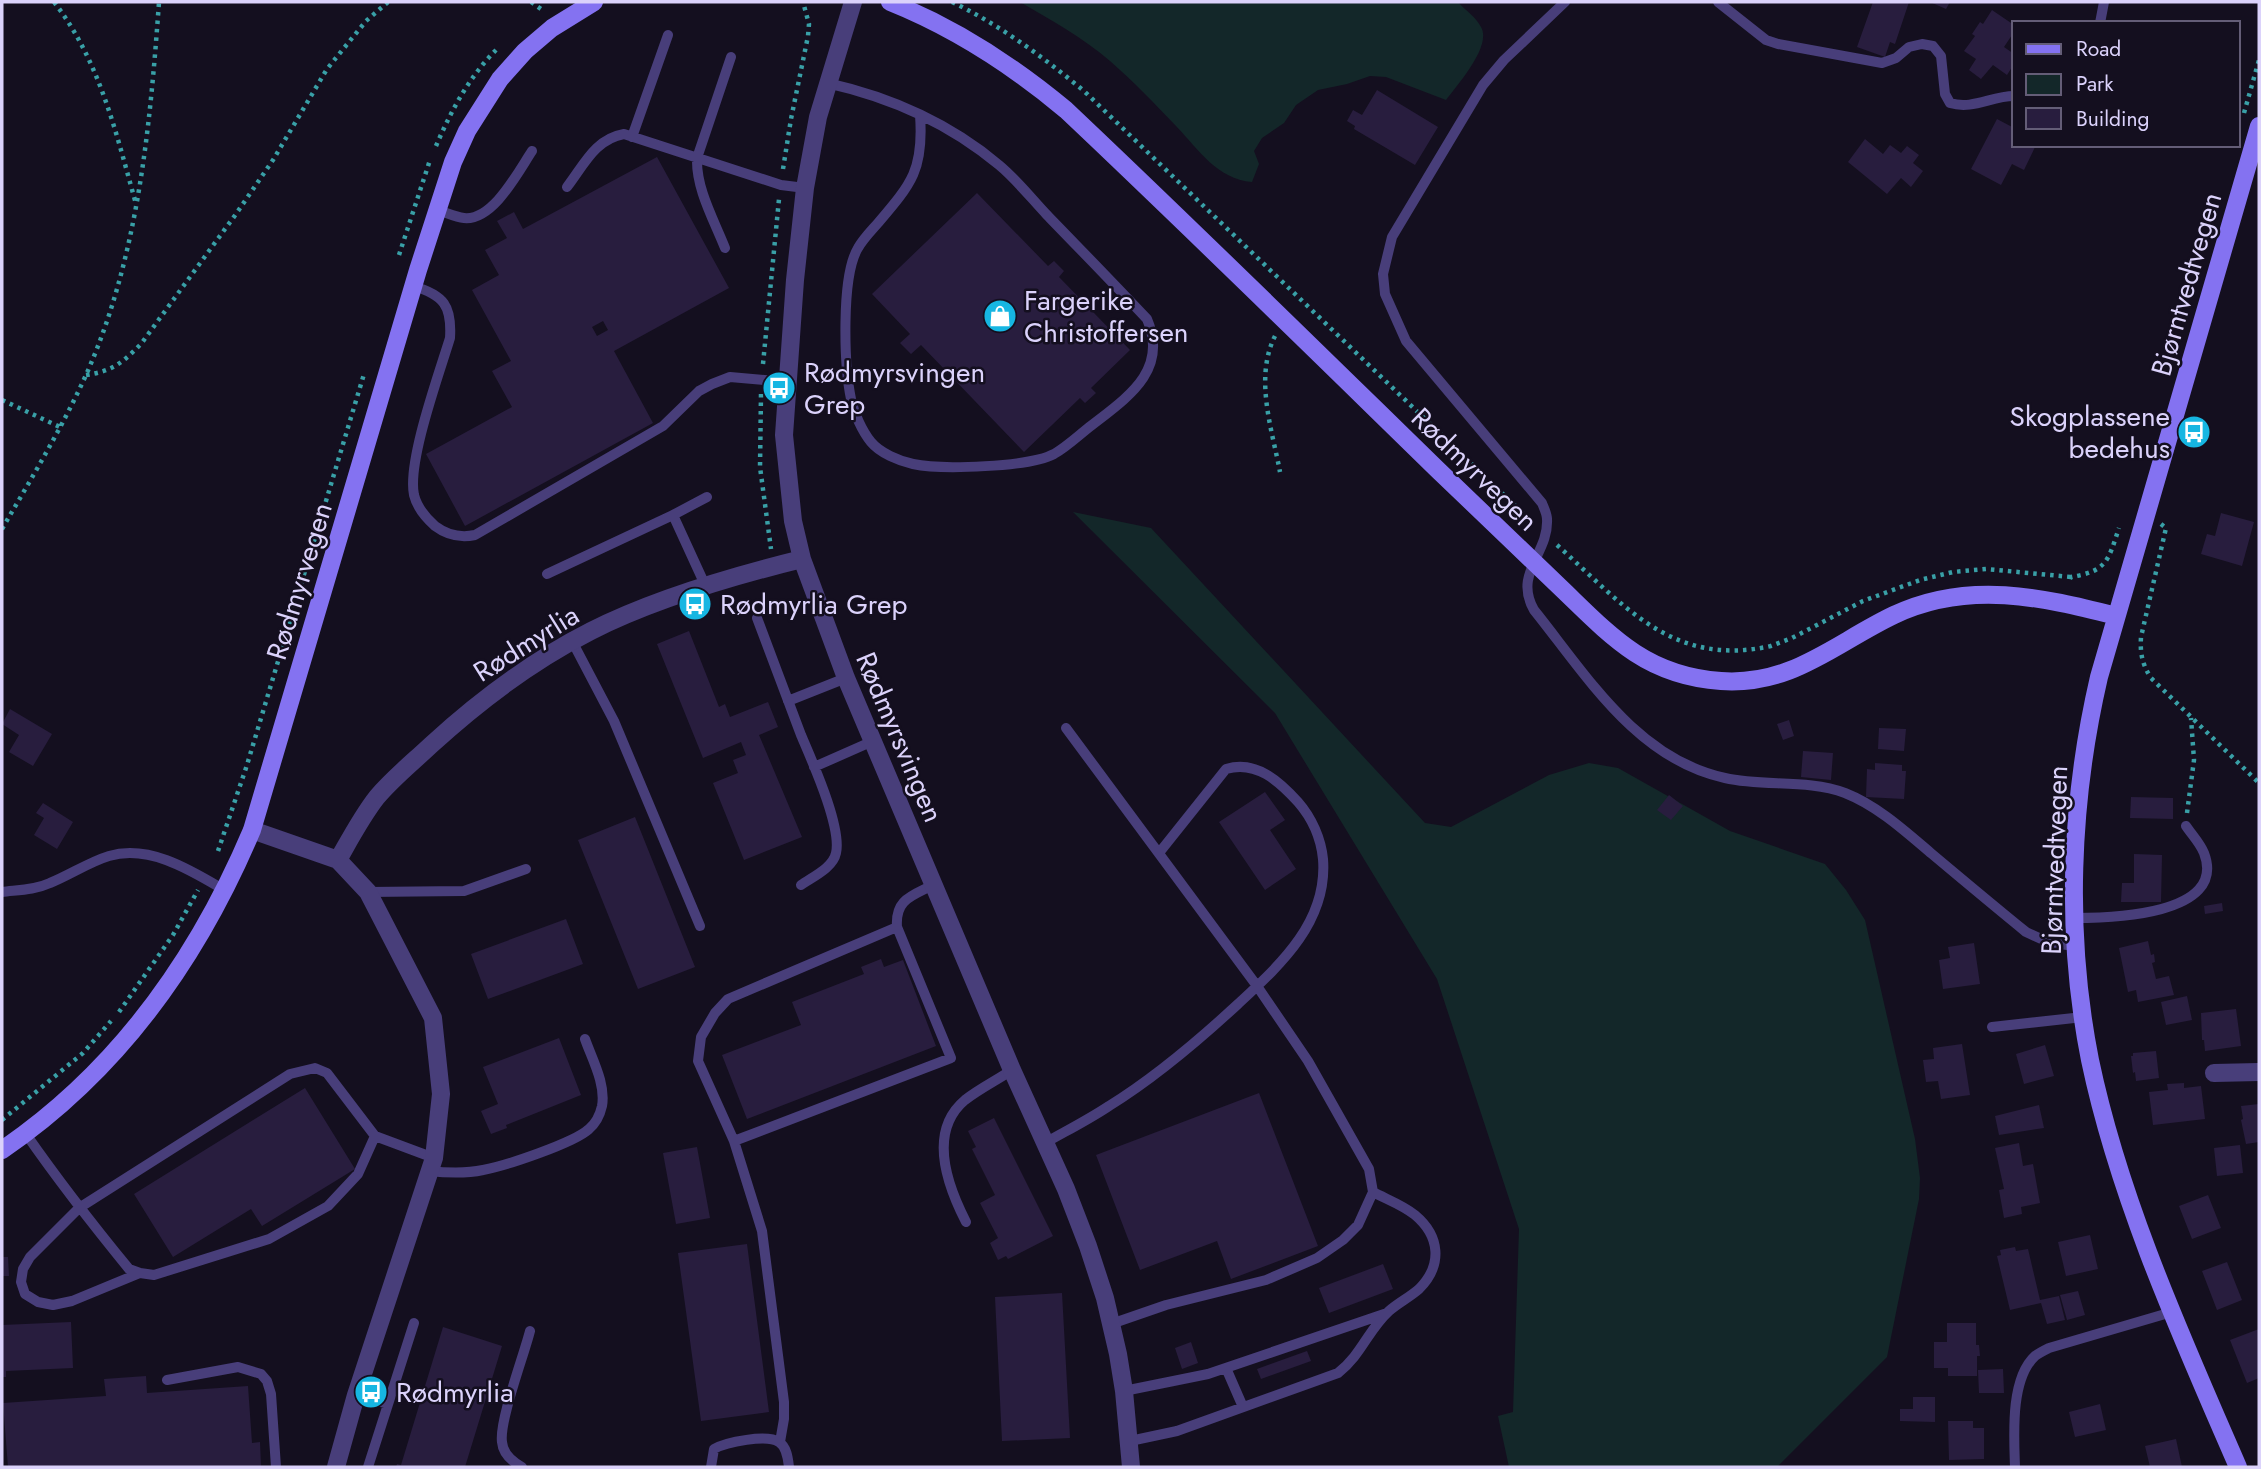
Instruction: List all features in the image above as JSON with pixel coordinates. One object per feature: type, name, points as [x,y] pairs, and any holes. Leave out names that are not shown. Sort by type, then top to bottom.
[{"type":"street","name":"Rødmyrvegen","points":[[2,1150],[26,1133],[97,1071],[132,1034],[183,965],[226,891],[252,830],[413,286],[453,162],[467,131],[500,79],[525,51],[552,28],[594,2]]},
{"type":"street","name":"Rødmyrsvingen","points":[[853,2],[827,83],[810,150],[805,188],[784,435],[793,521],[802,558],[846,678],[1088,1246],[1111,1324],[1124,1391],[1131,1467]]},
{"type":"street","name":"Rødmyrvegen","points":[[890,2],[970,40],[1031,81],[1121,162],[1533,562],[1612,636],[1639,656],[1695,678],[1724,681],[1778,675],[1799,668],[1896,614],[1921,605],[1988,593],[2063,602],[2116,616]]},
{"type":"street","name":"Bjørntvedtvegen","points":[[2238,1467],[2172,1312],[2115,1153],[2082,1017],[2074,918],[2076,829],[2084,748],[2099,677],[2259,126]]},
{"type":"street","name":"Rødmyrlia","points":[[338,860],[377,797],[484,699],[524,670],[617,618],[802,558]]},
{"type":"street","points":[[252,830],[338,860],[368,892],[433,1017],[441,1094],[432,1165],[356,1395],[336,1467]]},
{"type":"street","points":[[2214,1073],[2259,1072]]},
{"type":"lane","points":[[1565,2],[1504,60],[1483,85],[1392,237],[1383,274],[1385,294],[1406,341],[1542,503],[1547,518],[1545,534],[1527,581],[1527,598],[1534,611],[1626,723],[1670,757],[1723,778],[1754,783],[1825,787],[1846,794],[1897,825],[2026,932],[2050,943],[2076,946]]},
{"type":"lane","points":[[1718,2],[1766,40],[1779,44],[1882,63],[1896,58],[1909,47],[1922,44],[1933,46],[1941,56],[1945,94],[1950,103],[1962,107],[2012,96]]},
{"type":"lane","points":[[2099,21],[2104,2]]},
{"type":"lane","points":[[632,137],[668,35]]},
{"type":"lane","points":[[725,248],[698,181],[697,158],[730,57]]},
{"type":"lane","points":[[827,83],[891,100],[920,115],[956,134],[1000,165],[1147,319],[1154,335],[1150,366],[1130,395],[1054,454],[1009,464],[913,464],[891,456],[872,444],[851,401],[847,351],[847,284],[850,265],[858,247],[906,190],[914,174],[920,158],[920,115]]},
{"type":"lane","points":[[567,187],[600,142],[611,136],[624,134],[780,185],[805,188]]},
{"type":"lane","points":[[437,210],[464,218],[474,217],[488,210],[532,151]]},
{"type":"lane","points":[[413,286],[440,297],[451,321],[450,338],[417,452],[413,478],[414,496],[423,514],[436,527],[450,534],[464,537],[496,523],[663,426],[699,391],[712,384],[730,377],[787,382]]},
{"type":"lane","points":[[547,574],[707,497]]},
{"type":"lane","points":[[673,515],[706,587]]},
{"type":"lane","points":[[757,618],[814,767],[837,840],[832,863],[801,885]]},
{"type":"lane","points":[[572,641],[614,721],[700,926]]},
{"type":"lane","points":[[788,701],[846,678]]},
{"type":"lane","points":[[1066,727],[1257,986],[1308,1061],[1368,1169],[1373,1192],[1358,1225],[1343,1240],[1317,1258],[1266,1280],[1166,1305],[1111,1324]]},
{"type":"lane","points":[[814,767],[873,741]]},
{"type":"lane","points":[[1045,1143],[1110,1106],[1208,1032],[1286,957],[1303,935],[1322,892],[1322,846],[1313,825],[1300,805],[1275,781],[1254,768],[1238,765],[1226,769],[1159,853]]},
{"type":"lane","points":[[2074,918],[2119,918],[2159,910],[2190,898],[2199,890],[2206,876],[2207,863],[2200,845],[2186,826]]},
{"type":"lane","points":[[2,891],[47,885],[109,856],[130,853],[152,856],[178,865],[226,891]]},
{"type":"lane","points":[[368,892],[464,891],[526,869]]},
{"type":"lane","points":[[734,1141],[951,1058],[897,927],[896,913],[903,901],[933,885]]},
{"type":"lane","points":[[780,1442],[784,1402],[762,1231],[734,1141],[698,1061],[701,1037],[715,1013],[728,999],[897,927]]},
{"type":"lane","points":[[1992,1027],[2082,1017]]},
{"type":"lane","points":[[140,1273],[72,1301],[53,1305],[38,1302],[25,1294],[21,1282],[23,1269],[30,1257],[79,1208],[290,1074],[307,1068],[327,1073],[375,1136],[454,1173],[484,1170],[572,1141],[598,1119],[602,1105],[602,1087],[585,1039]]},
{"type":"lane","points":[[966,1222],[951,1191],[945,1166],[944,1141],[951,1119],[964,1101],[1012,1070]]},
{"type":"lane","points":[[26,1133],[79,1208],[130,1269],[140,1273],[163,1273],[269,1239],[294,1226],[328,1206],[358,1174],[375,1136]]},
{"type":"lane","points":[[1130,1441],[1177,1431],[1338,1373],[1352,1362],[1387,1312],[1424,1282],[1435,1264],[1437,1252],[1435,1240],[1413,1213],[1373,1192]]},
{"type":"lane","points":[[1124,1391],[1208,1374],[1387,1312]]},
{"type":"lane","points":[[2015,1467],[2017,1400],[2027,1366],[2036,1355],[2049,1348],[2172,1312]]},
{"type":"lane","points":[[369,1467],[414,1323]]},
{"type":"lane","points":[[522,1467],[505,1452],[502,1443],[503,1426],[530,1331]]},
{"type":"lane","points":[[167,1380],[238,1367],[261,1374],[267,1381],[271,1394],[275,1467]]},
{"type":"lane","points":[[1226,1368],[1243,1407]]},
{"type":"lane","points":[[356,1395],[388,1404]]},
{"type":"lane","points":[[711,1467],[715,1449],[725,1443],[770,1439],[780,1442],[786,1450],[789,1467]]},
{"type":"path","points":[[54,2],[69,21],[91,60],[137,208]]},
{"type":"path","points":[[2,529],[86,375],[114,299],[137,208],[159,2]]},
{"type":"path","points":[[86,375],[106,372],[122,362],[141,344],[266,171],[327,69],[354,36],[388,2]]},
{"type":"path","points":[[531,2],[541,9],[532,17]]},
{"type":"path","points":[[952,2],[1006,32],[1084,91],[1545,534],[1640,620],[1683,643],[1725,652],[1751,651],[1771,646],[1892,589],[1953,572],[1986,569],[2071,577],[2090,574],[2103,567],[2109,558],[2120,526]]},
{"type":"path","points":[[397,263],[421,186],[450,113],[468,84],[505,41]]},
{"type":"path","points":[[2242,120],[2259,60]]},
{"type":"path","points":[[1280,472],[1265,396],[1268,360],[1273,341],[1284,320]]},
{"type":"path","points":[[2,1120],[83,1053],[116,1016],[173,935],[205,878],[229,823],[366,366]]},
{"type":"path","points":[[2,400],[60,427]]},
{"type":"path","points":[[2146,514],[2166,528],[2141,637],[2143,665],[2151,678],[2259,783]]},
{"type":"path","points":[[2063,602],[2071,577]]},
{"type":"path","points":[[2186,826],[2194,760],[2191,717]]},
{"type":"green space","points":[[1020,2],[1458,2],[1476,20],[1483,35],[1482,44],[1472,65],[1446,100],[1386,77],[1370,76],[1318,90],[1296,105],[1284,123],[1262,138],[1254,151],[1259,164],[1252,182],[1240,180],[1219,169],[1110,61],[1055,22]]},
{"type":"green space","points":[[1073,512],[1151,528],[1425,823],[1451,827],[1549,775],[1589,763],[1618,768],[1730,831],[1825,864],[1846,890],[1865,920],[1915,1139],[1920,1178],[1919,1199],[1887,1357],[1777,1467],[1509,1467],[1498,1416],[1513,1412],[1519,1229],[1437,979],[1275,713]]},
{"type":"building","points":[[1873,2],[1909,2],[1895,44],[1890,42],[1885,57],[1857,47]]},
{"type":"building","points":[[1930,2],[1950,2],[1946,9]]},
{"type":"building","points":[[1992,10],[2012,24],[2012,35],[2004,47],[2012,53],[2012,67],[2007,75],[1993,65],[1981,79],[1969,70],[1976,59],[1964,51],[1975,36],[1972,34],[1980,22],[1983,24]]},
{"type":"building","points":[[1377,90],[1438,127],[1415,165],[1354,129],[1355,126],[1347,121],[1353,110],[1362,115]]},
{"type":"building","points":[[1997,119],[2012,127],[2012,147],[2035,147],[2024,170],[2012,164],[2001,185],[1971,169]]},
{"type":"building","points":[[1865,139],[1883,154],[1890,145],[1901,153],[1907,146],[1919,155],[1913,163],[1923,171],[1911,187],[1901,178],[1887,194],[1848,162]]},
{"type":"building","points":[[657,157],[729,288],[614,351],[653,423],[465,526],[426,454],[512,407],[492,371],[511,361],[472,290],[499,275],[485,250],[507,238],[497,221],[514,212],[523,229]],"holes":[[[603,321],[608,330],[597,336],[592,327]]]},
{"type":"building","points":[[977,193],[1048,266],[1054,261],[1064,271],[1059,277],[1130,350],[1091,388],[1096,393],[1085,403],[1080,398],[1024,452],[921,345],[911,354],[900,343],[910,334],[872,294]]},
{"type":"building","points":[[2221,513],[2254,522],[2242,566],[2201,554],[2207,534],[2215,536]]},
{"type":"building","points":[[689,631],[719,707],[725,704],[730,717],[768,702],[778,727],[759,735],[802,837],[744,860],[713,783],[738,773],[733,760],[746,755],[741,742],[703,758],[657,644]]},
{"type":"building","points":[[10,709],[52,734],[33,766],[9,752],[19,735],[2,724]]},
{"type":"building","points":[[1789,720],[1794,736],[1783,740],[1777,724]]},
{"type":"building","points":[[1879,728],[1906,729],[1904,751],[1878,749]]},
{"type":"building","points":[[1803,751],[1833,753],[1831,780],[1801,777]]},
{"type":"building","points":[[1875,763],[1902,765],[1902,771],[1906,771],[1904,799],[1866,797],[1867,769],[1875,770]]},
{"type":"building","points":[[1265,792],[1285,820],[1270,830],[1296,869],[1265,890],[1219,822]]},
{"type":"building","points":[[1669,795],[1683,806],[1671,820],[1657,810]]},
{"type":"building","points":[[2131,797],[2173,798],[2173,819],[2130,818]]},
{"type":"building","points":[[43,803],[73,822],[57,849],[34,835],[44,818],[36,813]]},
{"type":"building","points":[[635,817],[695,967],[638,989],[578,840]]},
{"type":"building","points":[[2134,854],[2162,855],[2161,902],[2121,902],[2122,883],[2134,883]]},
{"type":"building","points":[[2222,903],[2223,911],[2205,914],[2204,906]]},
{"type":"building","points":[[566,919],[583,964],[488,999],[471,954]]},
{"type":"building","points":[[2148,941],[2151,955],[2154,954],[2155,962],[2152,963],[2156,979],[2169,976],[2174,995],[2138,1002],[2136,990],[2128,992],[2119,948]]},
{"type":"building","points":[[1974,943],[1980,984],[1943,989],[1939,960],[1950,958],[1948,947]]},
{"type":"building","points":[[881,959],[884,967],[903,960],[936,1046],[747,1119],[722,1055],[801,1025],[792,1002],[864,974],[861,967]]},
{"type":"building","points":[[2187,996],[2192,1020],[2166,1025],[2161,1002]]},
{"type":"building","points":[[2236,1009],[2241,1046],[2205,1051],[2201,1013]]},
{"type":"building","points":[[559,1038],[581,1095],[506,1125],[507,1128],[491,1134],[481,1111],[498,1104],[483,1067]]},
{"type":"building","points":[[1962,1044],[1970,1095],[1941,1099],[1938,1081],[1926,1082],[1923,1060],[1934,1059],[1933,1048]]},
{"type":"building","points":[[2045,1045],[2054,1076],[2024,1084],[2016,1054]]},
{"type":"building","points":[[2156,1051],[2159,1078],[2136,1081],[2131,1056],[2133,1053]]},
{"type":"building","points":[[2184,1083],[2184,1088],[2201,1086],[2205,1119],[2153,1125],[2149,1092],[2168,1090],[2167,1084]]},
{"type":"building","points":[[305,1088],[355,1169],[262,1226],[251,1209],[173,1257],[134,1194]]},
{"type":"building","points":[[1259,1093],[1318,1246],[1231,1279],[1217,1241],[1140,1270],[1096,1155]]},
{"type":"building","points":[[2259,1104],[2259,1142],[2246,1144],[2241,1106]]},
{"type":"building","points":[[2039,1105],[2044,1128],[1999,1135],[1995,1116]]},
{"type":"building","points":[[994,1118],[1053,1236],[1008,1259],[1006,1256],[998,1260],[990,1243],[998,1238],[980,1203],[995,1195],[972,1149],[976,1147],[968,1131]]},
{"type":"building","points":[[2019,1143],[2023,1166],[2033,1164],[2040,1203],[2021,1207],[2022,1214],[2004,1218],[1999,1190],[2004,1189],[1995,1148]]},
{"type":"building","points":[[2240,1145],[2243,1173],[2217,1176],[2214,1148]]},
{"type":"building","points":[[697,1147],[710,1218],[676,1224],[663,1153]]},
{"type":"building","points":[[2208,1195],[2221,1228],[2192,1239],[2179,1206]]},
{"type":"building","points":[[2090,1235],[2098,1269],[2066,1276],[2058,1242]]},
{"type":"building","points":[[747,1244],[769,1412],[701,1421],[678,1253]]},
{"type":"building","points":[[2015,1247],[2016,1251],[2028,1249],[2040,1300],[2059,1296],[2065,1320],[2047,1324],[2041,1303],[2010,1310],[1997,1256],[2001,1255],[2000,1250]]},
{"type":"building","points":[[2,1257],[8,1257],[9,1276],[2,1276]]},
{"type":"building","points":[[2227,1262],[2242,1300],[2217,1310],[2202,1271]]},
{"type":"building","points":[[1383,1264],[1393,1289],[1329,1313],[1319,1288]]},
{"type":"building","points":[[2078,1291],[2085,1315],[2067,1320],[2060,1295]]},
{"type":"building","points":[[1062,1293],[1070,1438],[1002,1441],[995,1297]]},
{"type":"building","points":[[71,1322],[73,1368],[6,1371],[6,1377],[2,1377],[2,1325]]},
{"type":"building","points":[[1947,1323],[1976,1323],[1976,1345],[1979,1345],[1980,1356],[1977,1356],[1977,1376],[1948,1376],[1948,1368],[1934,1368],[1934,1342],[1947,1342]]},
{"type":"building","points":[[443,1327],[502,1346],[465,1467],[396,1467],[397,1464],[401,1465]]},
{"type":"building","points":[[2259,1329],[2259,1378],[2247,1383],[2230,1340]]},
{"type":"building","points":[[1191,1342],[1198,1363],[1182,1369],[1175,1348]]},
{"type":"building","points":[[1307,1351],[1311,1361],[1261,1379],[1257,1369]]},
{"type":"building","points":[[2003,1369],[2004,1393],[1979,1393],[1978,1370]]},
{"type":"building","points":[[146,1376],[147,1393],[248,1386],[252,1443],[260,1442],[261,1467],[8,1467],[3,1403],[106,1396],[104,1379]]},
{"type":"building","points":[[1913,1397],[1935,1397],[1935,1422],[1900,1421],[1900,1409],[1913,1409]]},
{"type":"building","points":[[2100,1404],[2106,1430],[2075,1437],[2069,1412]]},
{"type":"building","points":[[1948,1421],[1973,1421],[1973,1428],[1984,1428],[1984,1459],[1949,1460]]},
{"type":"building","points":[[2176,1439],[2182,1467],[2150,1467],[2145,1446]]},
{"type":"place","name":"Fargerike Christoffersen","points":[[1000,316]]},
{"type":"place","name":"Rødmyrsvingen Grep","points":[[779,388]]},
{"type":"place","name":"Skogplassene bedehus","points":[[2194,432]]},
{"type":"place","name":"Rødmyrlia Grep","points":[[695,604]]},
{"type":"place","name":"Rødmyrlia","points":[[371,1392]]}]
